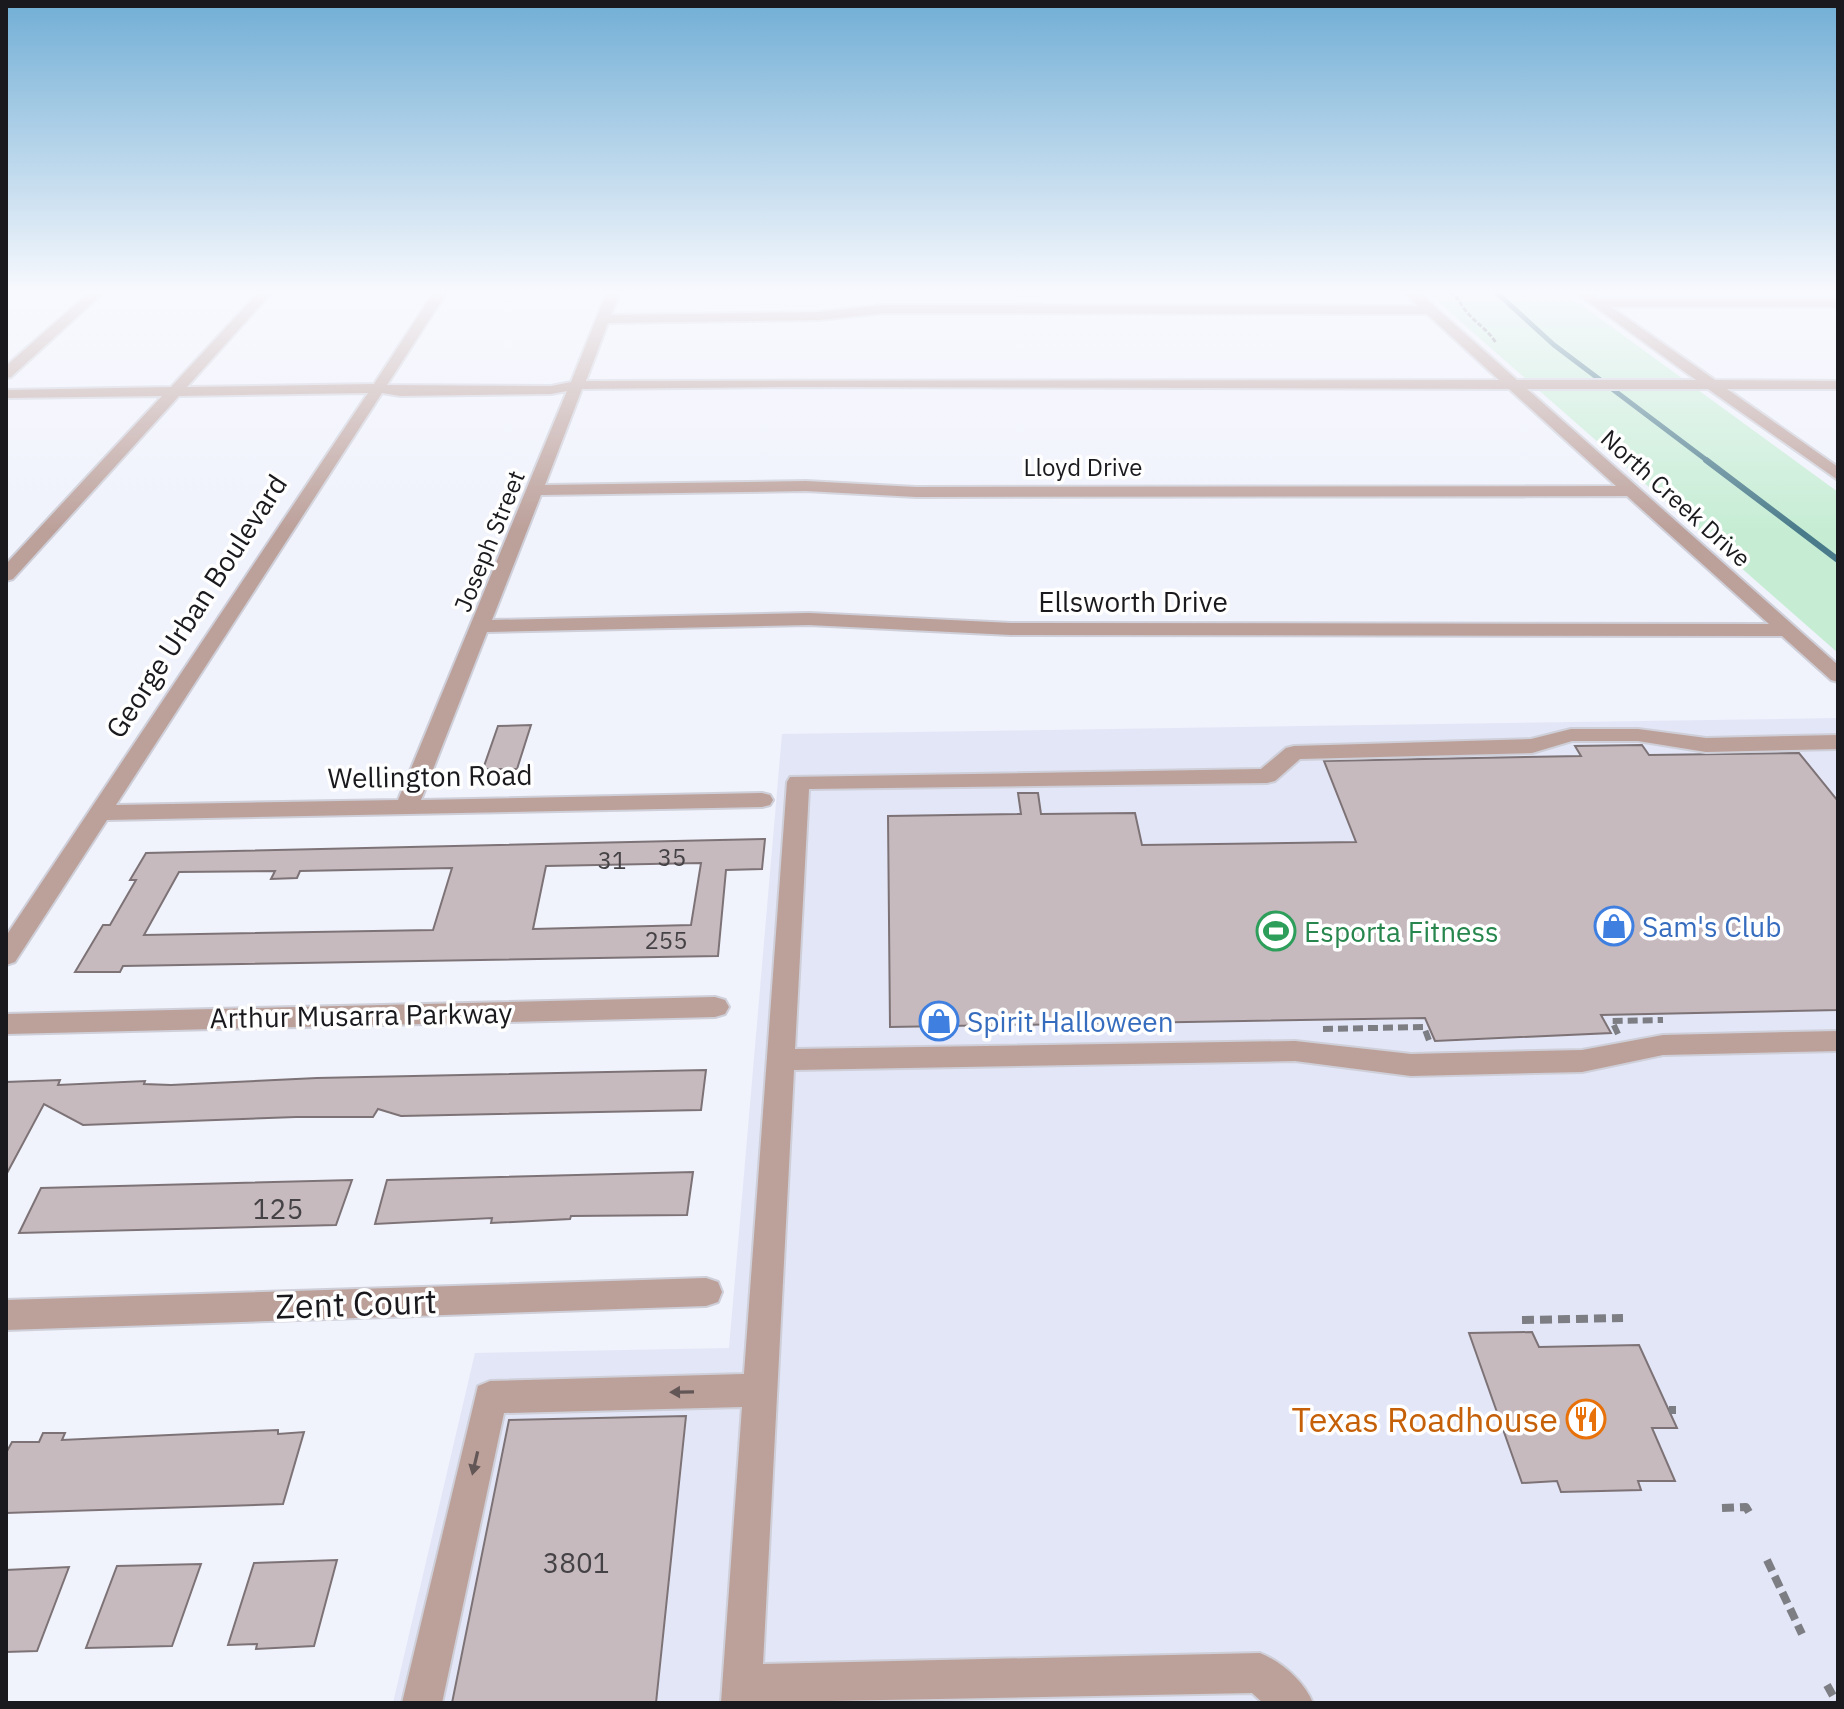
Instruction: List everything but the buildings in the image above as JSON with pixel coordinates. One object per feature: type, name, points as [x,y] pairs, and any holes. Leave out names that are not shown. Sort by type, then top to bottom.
[{"type":"street","points":[[6,575],[193,372]]},
{"type":"street","name":"George Urban Boulevard","points":[[6,956],[389,372]]},
{"type":"street","name":"Joseph Street","points":[[407,807],[582,372]]},
{"type":"street","name":"North Creek Drive","points":[[1497,372],[1838,676]]},
{"type":"street","points":[[1695,372],[1838,475]]},
{"type":"street","points":[[6,394],[378,388],[400,392],[506,391],[551,390],[577,385],[1838,385]]},
{"type":"street","name":"Lloyd Drive","points":[[535,490],[806,486],[916,492],[1632,491]]},
{"type":"street","name":"Ellsworth Drive","points":[[481,626],[809,619],[1011,629],[1786,630]]},
{"type":"street","points":[[1293,1703],[1260,1673],[741,1694],[798,782],[1267,776],[1294,753],[1532,746],[1571,735],[1638,735],[1706,745],[1838,742]]},
{"type":"street","name":"Wellington Road","points":[[100,813],[762,800]]},
{"type":"street","name":"Arthur Musarra Parkway","points":[[6,1024],[715,1007]]},
{"type":"street","points":[[780,1060],[1295,1051],[1411,1065],[1582,1061],[1663,1045],[1838,1041]]},
{"type":"street","name":"Zent Court","points":[[6,1315],[706,1292]]},
{"type":"street","points":[[422,1703],[490,1397],[760,1390]]},
{"type":"path","points":[[1606,1038],[1620,1038],[1612,1021],[1672,1020]]},
{"type":"path","points":[[1318,1029],[1424,1027],[1432,1046]]},
{"type":"path","points":[[1522,1320],[1623,1318]]},
{"type":"path","points":[[1722,1508],[1746,1507],[1749,1512]]},
{"type":"path","points":[[1767,1560],[1802,1634]]},
{"type":"path","points":[[1827,1685],[1837,1703]]},
{"type":"shaded area","points":[[1838,718],[1838,1703],[393,1703],[475,1353],[729,1348],[782,734]]},
{"type":"green space","points":[[1518,372],[1673,372],[1838,492],[1838,653]]},
{"type":"waterway","points":[[1589,372],[1709,462]]},
{"type":"waterway","points":[[1706,460],[1838,560]]},
{"type":"place","name":"Sam's Club","points":[[1614,926]]},
{"type":"place","name":"Esporta Fitness","points":[[1276,931]]},
{"type":"place","name":"Spirit Halloween","points":[[939,1021]]},
{"type":"place","name":"Texas Roadhouse","points":[[1586,1419]]}]
